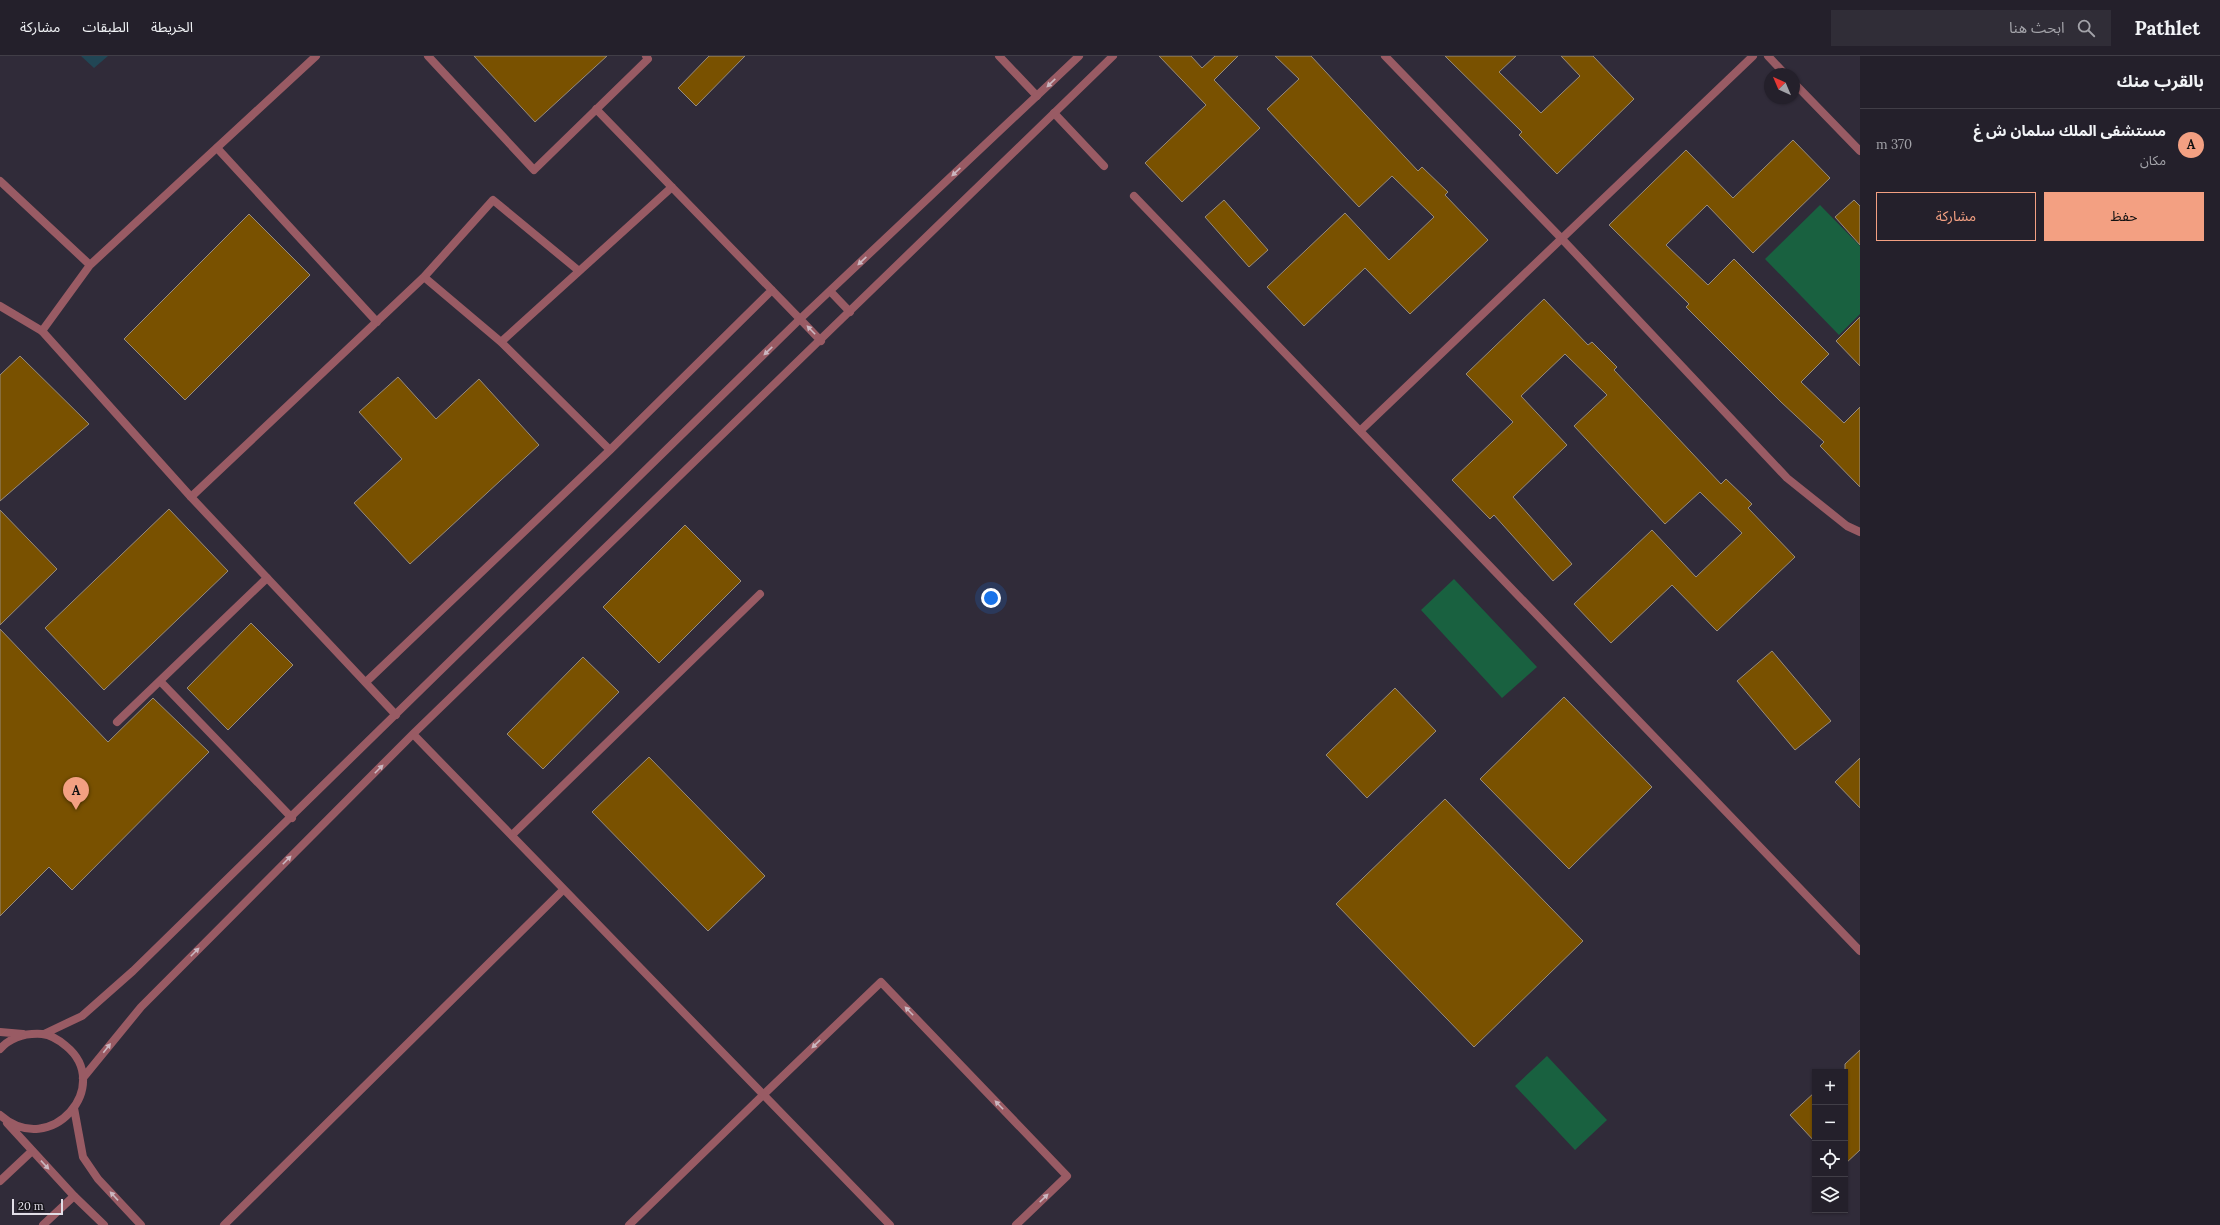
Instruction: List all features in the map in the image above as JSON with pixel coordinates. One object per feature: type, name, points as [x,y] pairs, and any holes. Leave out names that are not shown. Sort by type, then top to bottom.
[{"type":"street","points":[[42,331],[90,265],[316,56]]},
{"type":"street","points":[[428,56],[534,170],[648,59],[646,56]]},
{"type":"street","points":[[999,56],[1037,96]]},
{"type":"street","points":[[44,1034],[82,1016],[133,972],[800,319],[1079,56]]},
{"type":"street","points":[[83,1078],[141,1007],[413,734],[1113,56]]},
{"type":"street","points":[[1385,56],[1562,238],[1787,478],[1847,526],[1860,532]]},
{"type":"street","points":[[1360,431],[1753,56]]},
{"type":"street","points":[[1768,56],[1779,68]]},
{"type":"street","points":[[1800,89],[1860,151]]},
{"type":"street","points":[[596,110],[821,340]]},
{"type":"street","points":[[1054,113],[1104,166]]},
{"type":"street","points":[[217,148],[377,322]]},
{"type":"street","points":[[0,180],[90,265]]},
{"type":"street","points":[[501,342],[672,187]]},
{"type":"street","points":[[1134,196],[1860,951]]},
{"type":"street","points":[[191,497],[424,277],[493,200],[579,271]]},
{"type":"street","points":[[424,277],[501,342],[610,450]]},
{"type":"street","points":[[366,682],[610,450],[772,290]]},
{"type":"street","points":[[830,291],[850,312]]},
{"type":"street","points":[[0,306],[42,331],[191,497],[366,682],[396,716]]},
{"type":"street","points":[[117,722],[267,578]]},
{"type":"street","points":[[512,835],[760,594]]},
{"type":"street","points":[[160,681],[292,818]]},
{"type":"street","points":[[413,734],[890,1225]]},
{"type":"street","points":[[224,1225],[563,890]]},
{"type":"street","points":[[629,1225],[881,982],[1067,1176],[1016,1225]]},
{"type":"street","points":[[0,1032],[44,1034],[58,1040],[71,1050],[79,1063],[83,1078],[81,1094],[74,1108],[64,1119],[52,1126],[39,1129],[25,1128],[12,1124],[0,1115]]},
{"type":"street","points":[[0,1049],[14,1038],[28,1034]]},
{"type":"street","points":[[74,1108],[83,1157],[98,1179],[141,1225]]},
{"type":"street","points":[[0,1115],[74,1196],[104,1225]]},
{"type":"street","points":[[0,1181],[32,1151]]},
{"type":"street","points":[[43,1225],[74,1196]]},
{"type":"green space","points":[[1820,205],[1860,246],[1860,314],[1839,335],[1765,259]]},
{"type":"green space","points":[[1454,579],[1537,667],[1502,698],[1421,610]]},
{"type":"green space","points":[[1547,1056],[1607,1120],[1575,1150],[1515,1086]]},
{"type":"water","points":[[81,56],[108,56],[94,68]]},
{"type":"building","points":[[474,56],[607,56],[535,122]]},
{"type":"building","points":[[709,56],[745,56],[696,106],[678,88]]},
{"type":"building","points":[[1159,56],[1191,56],[1202,68],[1215,56],[1238,56],[1214,80],[1260,128],[1182,202],[1145,163],[1206,105]]},
{"type":"building","points":[[1275,56],[1311,56],[1418,171],[1422,167],[1448,192],[1445,195],[1488,240],[1410,314],[1365,268],[1304,326],[1267,287],[1345,213],[1389,260],[1434,217],[1392,176],[1359,207],[1267,109],[1299,79]]},
{"type":"building","points":[[1445,56],[1516,56],[1499,72],[1541,113],[1580,76],[1561,56],[1593,56],[1634,99],[1557,174],[1519,135],[1522,132]]},
{"type":"building","points":[[1793,140],[1830,178],[1753,253],[1707,205],[1666,245],[1708,285],[1734,259],[1829,354],[1801,382],[1844,423],[1860,407],[1860,487],[1820,446],[1824,442],[1781,402],[1686,307],[1689,304],[1609,225],[1686,150],[1733,198]]},
{"type":"building","points":[[1224,200],[1268,250],[1249,267],[1205,217]]},
{"type":"building","points":[[1854,200],[1860,206],[1860,245],[1835,217]]},
{"type":"building","points":[[249,214],[310,275],[185,400],[124,339]]},
{"type":"building","points":[[1544,299],[1588,345],[1592,342],[1617,367],[1614,370],[1721,484],[1726,479],[1752,504],[1748,508],[1795,557],[1717,631],[1672,585],[1611,643],[1574,604],[1652,530],[1696,577],[1742,533],[1700,492],[1665,524],[1574,426],[1607,395],[1565,354],[1521,396],[1567,445],[1513,497],[1572,564],[1553,581],[1494,515],[1490,519],[1452,480],[1513,422],[1466,374]]},
{"type":"building","points":[[1860,317],[1860,366],[1836,341]]},
{"type":"building","points":[[20,356],[89,424],[0,501],[0,375]]},
{"type":"building","points":[[398,377],[436,419],[479,379],[539,445],[410,564],[354,503],[402,459],[359,412]]},
{"type":"building","points":[[169,509],[228,571],[104,690],[45,628]]},
{"type":"building","points":[[0,510],[57,569],[0,625]]},
{"type":"building","points":[[685,525],[741,581],[659,663],[603,607]]},
{"type":"building","points":[[251,623],[293,665],[228,730],[187,688]]},
{"type":"building","points":[[0,629],[108,742],[153,698],[209,752],[72,890],[49,867],[0,916]]},
{"type":"building","points":[[1772,651],[1831,721],[1795,750],[1737,681]]},
{"type":"building","points":[[583,657],[619,692],[543,769],[507,734]]},
{"type":"building","points":[[1395,688],[1436,731],[1367,798],[1326,755]]},
{"type":"building","points":[[1564,697],[1652,787],[1569,869],[1480,779]]},
{"type":"building","points":[[649,757],[765,876],[708,931],[592,812]]},
{"type":"building","points":[[1860,758],[1860,808],[1835,782]]},
{"type":"building","points":[[1445,799],[1583,941],[1474,1047],[1336,904]]},
{"type":"building","points":[[1860,1050],[1860,1150],[1848,1161],[1848,1069],[1845,1069],[1845,1064]]},
{"type":"building","points":[[1812,1095],[1812,1139],[1790,1115]]},
{"type":"place","name":"مستشفى الملك سلمان ش غ","points":[[76,810]]}]
